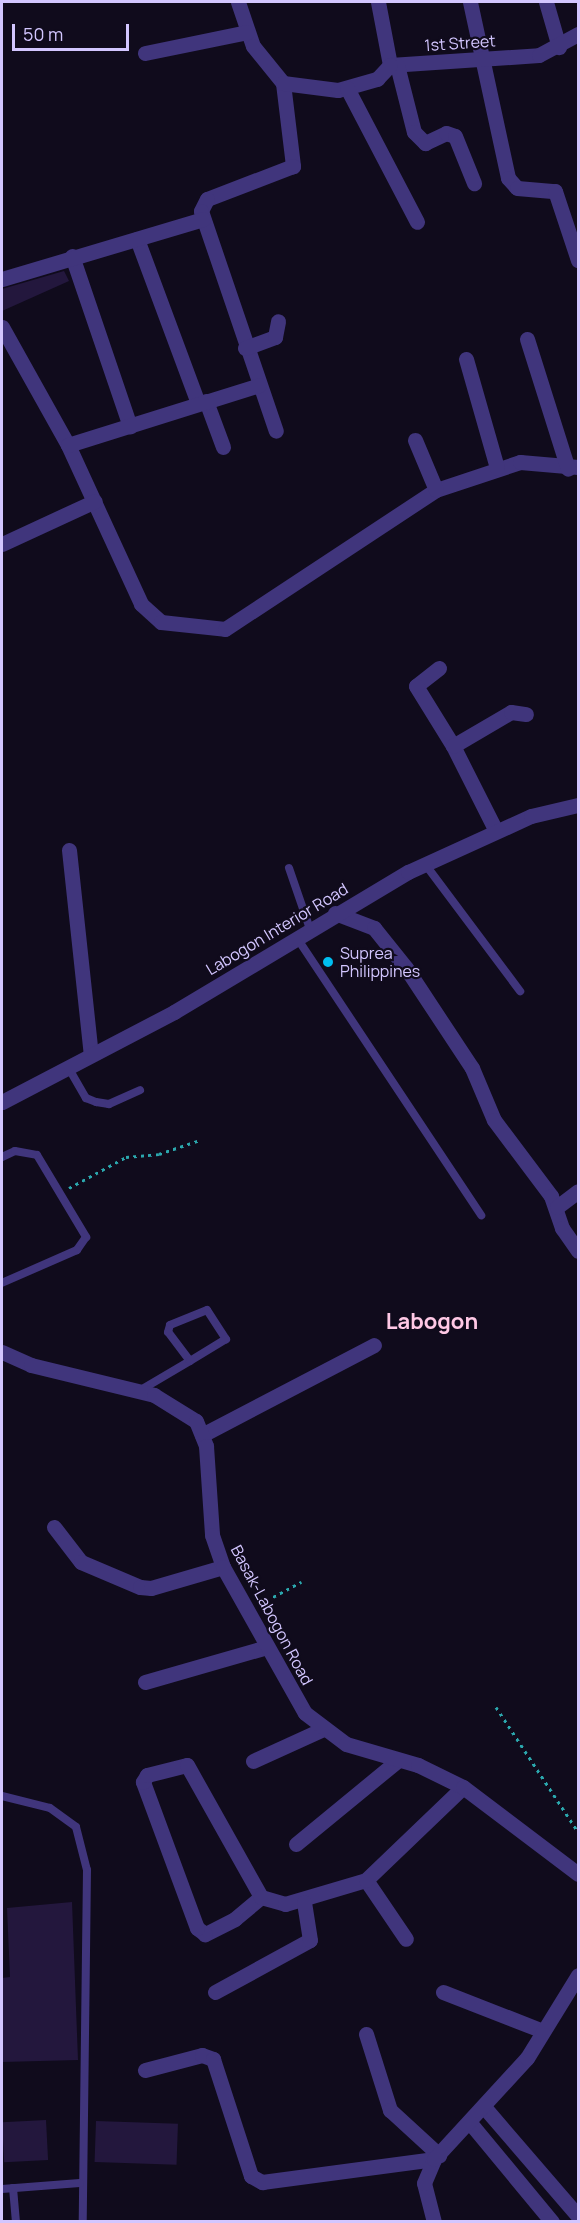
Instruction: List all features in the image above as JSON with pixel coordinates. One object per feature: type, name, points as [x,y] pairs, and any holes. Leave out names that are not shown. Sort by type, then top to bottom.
[{"type":"street","points":[[238,2],[247,32],[283,83],[293,166],[207,199],[203,219],[245,348],[276,431]]},
{"type":"street","points":[[378,2],[414,132],[425,143],[447,133],[455,136],[474,183]]},
{"type":"street","points":[[470,2],[508,178],[517,188],[555,191],[579,260]]},
{"type":"street","points":[[546,2],[559,47]]},
{"type":"street","points":[[145,52],[247,32]]},
{"type":"street","name":"1st Street","points":[[394,65],[538,55],[559,47],[579,34]]},
{"type":"street","points":[[283,83],[346,88],[377,79],[394,65]]},
{"type":"street","points":[[346,88],[417,222]]},
{"type":"street","points":[[2,279],[72,256],[203,219]]},
{"type":"street","points":[[137,239],[202,402],[223,447]]},
{"type":"street","points":[[72,256],[130,426]]},
{"type":"street","points":[[245,348],[275,337],[278,321]]},
{"type":"street","points":[[2,327],[68,445],[148,613],[161,622],[225,629],[436,490],[496,468],[520,462],[573,468],[527,339]]},
{"type":"street","points":[[466,359],[496,468]]},
{"type":"street","points":[[68,445],[259,386]]},
{"type":"street","points":[[415,440],[436,490]]},
{"type":"street","points":[[2,544],[95,501]]},
{"type":"street","points":[[439,668],[416,686],[453,746],[496,831]]},
{"type":"street","points":[[453,746],[511,712],[526,714]]},
{"type":"street","name":"Labogon Interior Road","points":[[2,1102],[91,1055],[335,913],[425,864],[496,831],[579,805]]},
{"type":"street","points":[[69,850],[91,1055]]},
{"type":"street","points":[[335,913],[382,935],[472,1068],[494,1120],[556,1208],[562,1228],[578,1251]]},
{"type":"street","points":[[556,1208],[579,1191]]},
{"type":"street","points":[[2,1352],[31,1365],[139,1391],[175,1404],[195,1420],[202,1435],[374,1345]]},
{"type":"street","name":"Basak-Labogon Road","points":[[202,1435],[212,1535],[223,1567],[305,1713],[321,1730],[463,1787],[579,1874]]},
{"type":"street","points":[[54,1527],[81,1562],[140,1587],[151,1588],[223,1567]]},
{"type":"street","points":[[146,1682],[267,1647]]},
{"type":"street","points":[[254,1761],[321,1730]]},
{"type":"street","points":[[296,1844],[397,1761]]},
{"type":"street","points":[[261,1897],[235,1919],[205,1934],[197,1928],[143,1782],[147,1775],[187,1765],[197,1774],[261,1897],[285,1904],[304,1902],[366,1880],[463,1787]]},
{"type":"street","points":[[366,1880],[406,1939]]},
{"type":"street","points":[[215,1992],[310,1940],[304,1902]]},
{"type":"street","points":[[434,2222],[424,2183],[436,2157],[485,2108],[543,2031],[579,1975]]},
{"type":"street","points":[[443,1992],[543,2031]]},
{"type":"street","points":[[366,2034],[390,2110],[436,2157]]},
{"type":"street","points":[[145,2070],[202,2055],[213,2059],[251,2176],[262,2182],[436,2157]]},
{"type":"street","points":[[485,2108],[579,2216]]},
{"type":"street","points":[[471,2124],[552,2222]]},
{"type":"lane","points":[[425,864],[520,991]]},
{"type":"lane","points":[[289,868],[303,933],[481,1215]]},
{"type":"lane","points":[[68,1067],[86,1098],[96,1102],[109,1104],[140,1090]]},
{"type":"lane","points":[[2,1157],[15,1151],[37,1155],[86,1237],[83,1245],[2,1283]]},
{"type":"lane","points":[[139,1391],[190,1362],[226,1340],[207,1310],[170,1325],[168,1332],[190,1362]]},
{"type":"lane","points":[[2,1796],[50,1808],[76,1827],[87,1870],[80,2183],[83,2222]]},
{"type":"lane","points":[[2,2189],[80,2183]]},
{"type":"lane","points":[[13,2188],[16,2222]]},
{"type":"path","points":[[60,1194],[126,1157],[159,1154],[200,1140]]},
{"type":"path","points":[[248,1611],[301,1582]]},
{"type":"path","points":[[496,1707],[579,1832]]},
{"type":"building","points":[[64,271],[69,281],[2,311],[2,289]]},
{"type":"building","points":[[72,1902],[78,2060],[2,2062],[2,1978],[10,1977],[7,1908]]},
{"type":"building","points":[[46,2120],[48,2160],[4,2162],[2,2122]]},
{"type":"building","points":[[96,2121],[178,2124],[177,2165],[95,2162]]},
{"type":"place","name":"Suprea Philippines","points":[[328,962]]},
{"type":"district","name":"Labogon","points":[[432,1322]]}]
